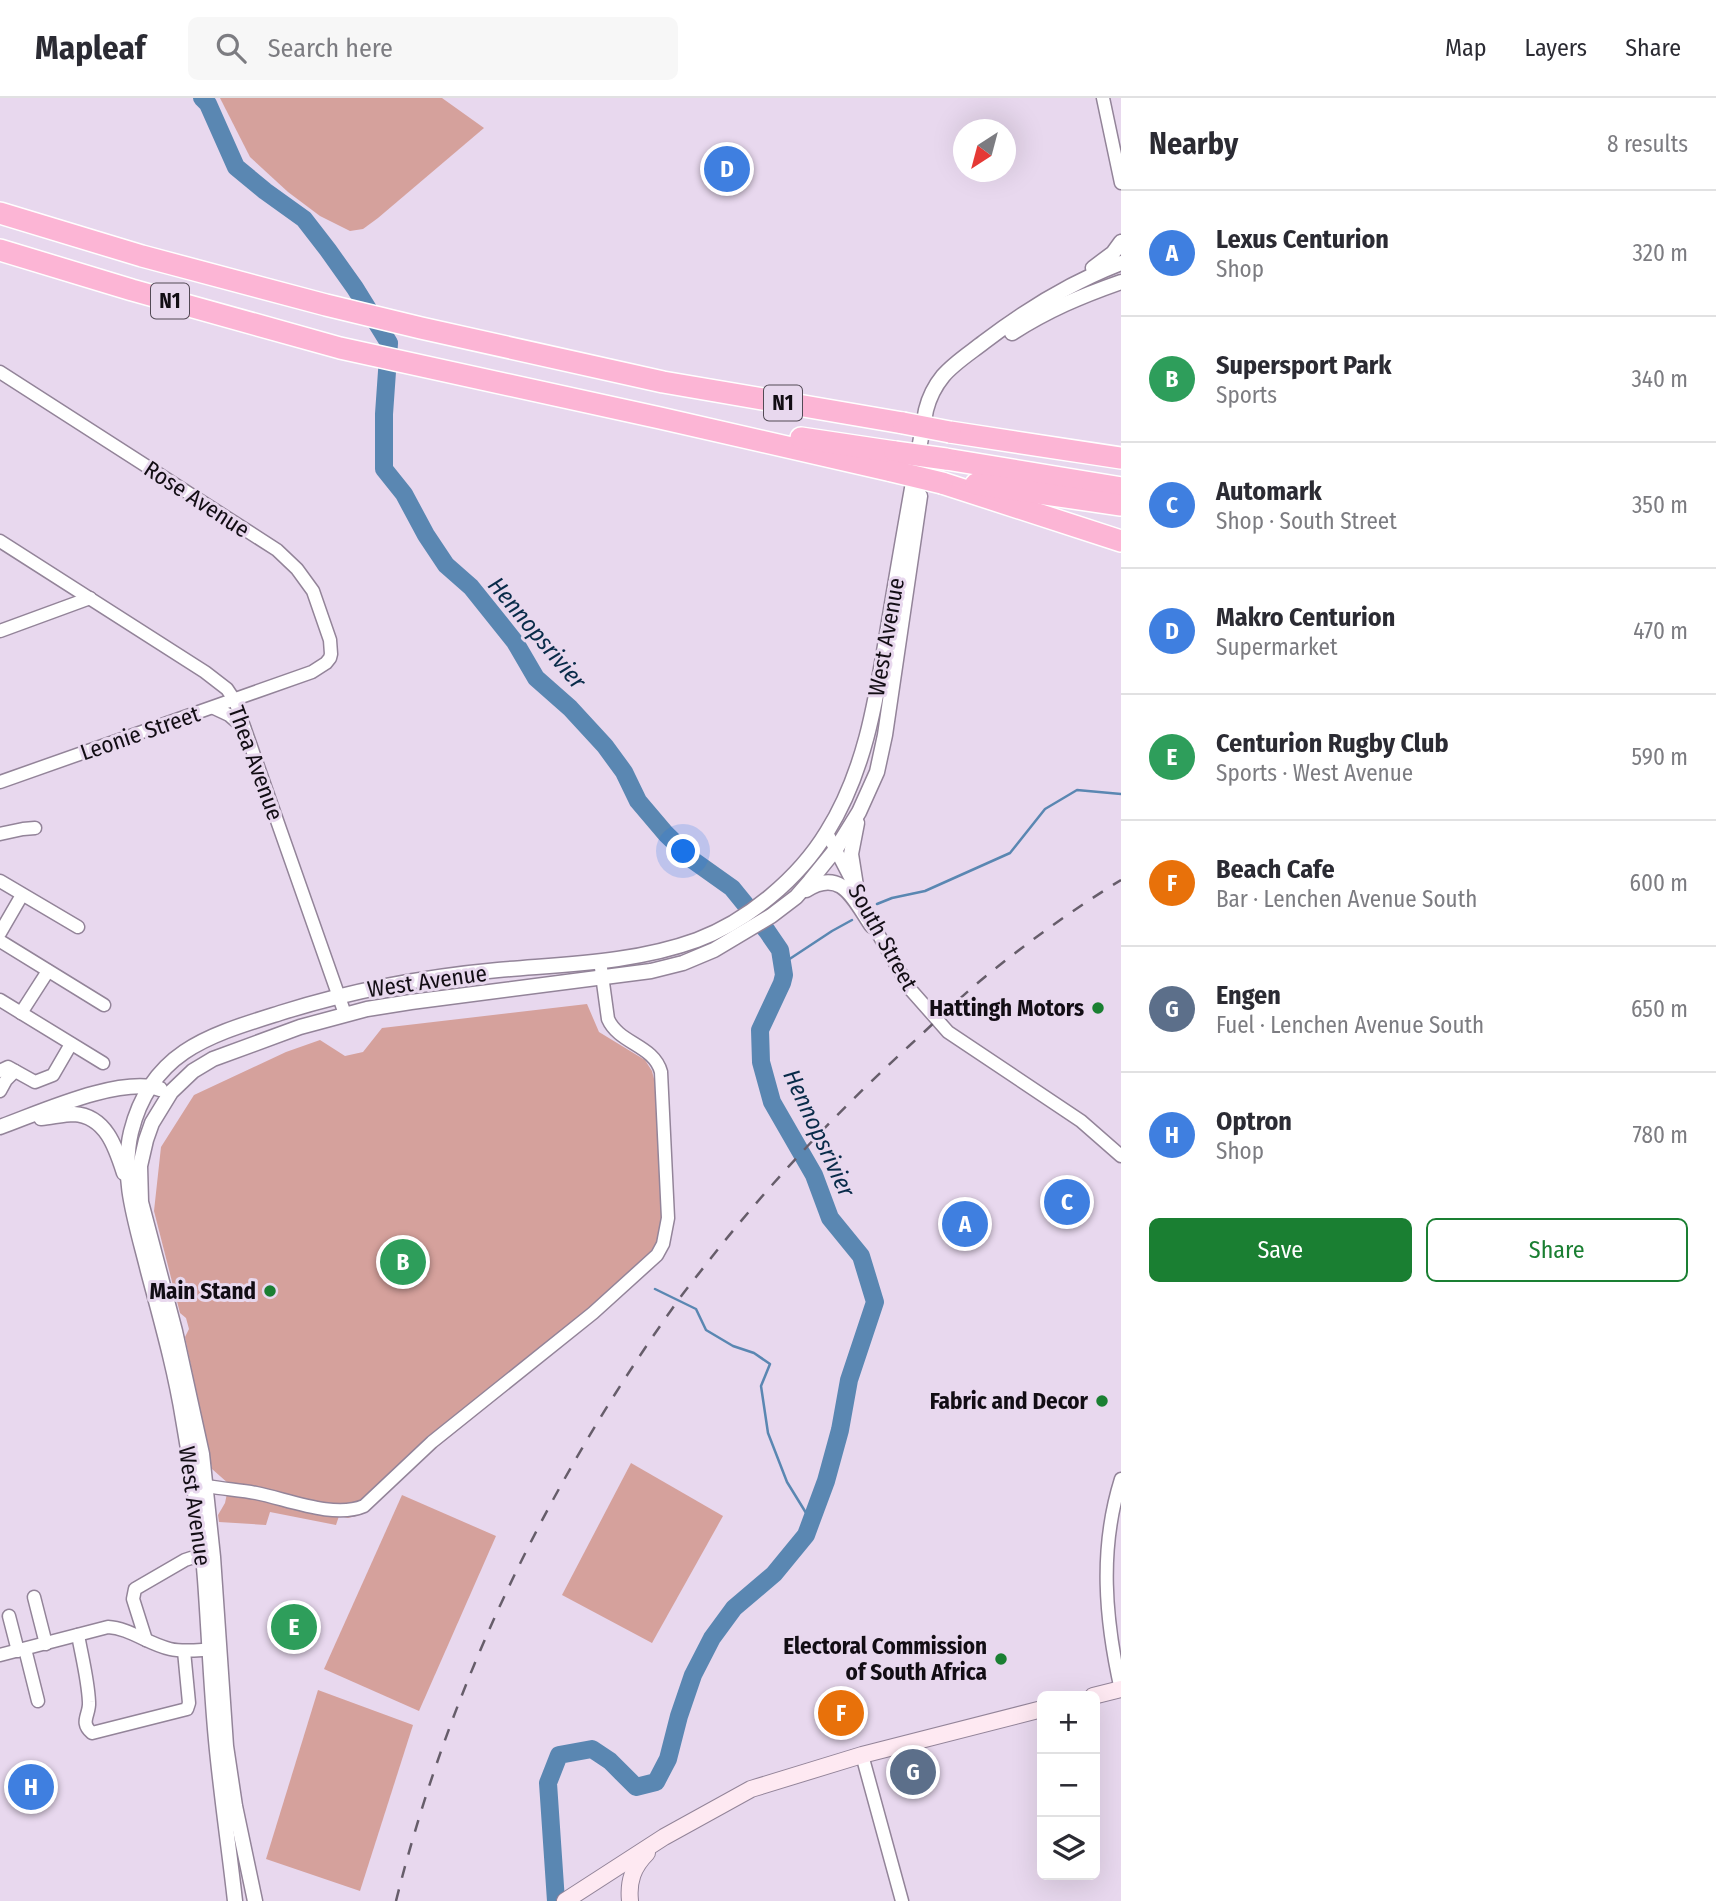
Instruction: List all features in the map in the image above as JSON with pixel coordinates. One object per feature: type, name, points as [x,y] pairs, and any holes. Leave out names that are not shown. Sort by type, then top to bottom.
[{"type":"highway","name":"N1","points":[[0,213],[142,256],[326,305],[663,383],[1121,458]]},
{"type":"highway","name":"N1","points":[[0,250],[340,348],[660,418],[893,462],[946,460],[1121,488]]},
{"type":"highway","points":[[893,462],[943,483],[1121,541]]},
{"type":"highway","points":[[943,483],[972,483],[1121,505]]},
{"type":"main road","points":[[1100,1694],[1121,1690]]},
{"type":"main road","points":[[570,1898],[664,1837],[751,1789],[862,1755],[1037,1710]]},
{"type":"main road","points":[[630,1901],[629,1890],[636,1864],[664,1837]]},
{"type":"street","points":[[1102,98],[1121,183]]},
{"type":"street","points":[[1070,287],[1113,253],[1121,242]]},
{"type":"street","name":"West Avenue","points":[[255,1901],[235,1806],[205,1577],[208,1557],[207,1486],[178,1343],[141,1202],[140,1166],[152,1123],[171,1092],[193,1070],[213,1059],[300,1027],[345,1014],[411,1002],[651,971],[683,962],[720,938],[773,895],[802,867],[827,833],[845,800],[867,740],[930,397],[943,375],[995,334],[1042,302],[1104,269],[1121,263]]},
{"type":"street","name":"West Avenue","points":[[208,1557],[183,1415],[128,1184],[131,1134],[141,1105],[152,1086],[169,1063],[205,1039],[339,995],[431,978],[653,954],[697,940],[720,938],[771,916],[796,897],[836,849],[874,781],[883,747],[908,568],[932,420],[938,399],[949,382],[964,367],[1017,330],[1072,300],[1121,282]]},
{"type":"street","name":"Rose Avenue","points":[[0,372],[277,550],[313,591],[330,640],[331,654],[320,668]]},
{"type":"street","name":"Thea Avenue","points":[[0,541],[205,672],[227,689],[235,701],[245,728],[345,1014]]},
{"type":"street","points":[[0,631],[90,598]]},
{"type":"street","name":"Leonie Street","points":[[0,782],[235,701],[320,668]]},
{"type":"street","points":[[214,708],[229,715],[245,728]]},
{"type":"street","points":[[857,892],[851,854],[859,811]]},
{"type":"street","points":[[0,834],[35,828]]},
{"type":"street","name":"South Street","points":[[827,833],[872,926],[910,989],[948,1032],[1080,1121],[1121,1156]]},
{"type":"street","points":[[0,881],[78,927]]},
{"type":"street","points":[[796,897],[821,883],[832,882],[840,885],[848,890],[872,926]]},
{"type":"street","points":[[0,933],[22,895]]},
{"type":"street","points":[[0,941],[104,1005]]},
{"type":"street","points":[[207,1486],[256,1493],[329,1509],[351,1510],[364,1506],[432,1442],[573,1329],[657,1255],[663,1244],[668,1217],[661,1072],[654,1057],[611,1027],[600,961]]},
{"type":"street","points":[[21,1013],[48,971]]},
{"type":"street","points":[[0,1000],[103,1063]]},
{"type":"street","points":[[0,1091],[5,1080],[6,1067],[32,1081],[51,1077],[71,1044]]},
{"type":"street","points":[[7,1124],[106,1091],[152,1086],[171,1092]]},
{"type":"street","points":[[7,1124],[74,1114],[84,1116],[109,1134],[128,1184]]},
{"type":"street","points":[[1121,1479],[1107,1542],[1106,1576],[1112,1650],[1121,1690]]},
{"type":"street","points":[[146,1640],[133,1600],[135,1589],[185,1560],[208,1557]]},
{"type":"street","points":[[34,1597],[46,1644]]},
{"type":"street","points":[[9,1616],[38,1701]]},
{"type":"street","points":[[0,1655],[114,1627],[166,1648],[184,1651],[214,1649]]},
{"type":"street","points":[[78,1635],[89,1702],[85,1723],[92,1733],[187,1709],[189,1703],[184,1651]]},
{"type":"street","name":"West Avenue","points":[[214,1649],[218,1767],[235,1901]]},
{"type":"street","points":[[862,1755],[902,1901]]},
{"type":"shaded area","points":[[220,98],[442,98],[484,128],[378,218],[363,229],[350,231],[320,216],[288,192],[250,157]]},
{"type":"shaded area","points":[[587,1004],[599,1032],[645,1060],[652,1071],[656,1087],[662,1227],[647,1257],[633,1268],[640,1278],[550,1356],[437,1447],[360,1515],[348,1518],[339,1516],[336,1525],[270,1512],[266,1525],[219,1522],[218,1515],[225,1503],[229,1484],[212,1469],[185,1337],[189,1329],[186,1318],[180,1313],[154,1211],[161,1147],[194,1095],[286,1052],[320,1040],[345,1056],[363,1052],[382,1028]]},
{"type":"shaded area","points":[[631,1463],[723,1516],[652,1643],[562,1595]]},
{"type":"shaded area","points":[[402,1495],[496,1536],[419,1711],[324,1669]]},
{"type":"shaded area","points":[[318,1690],[413,1725],[360,1891],[266,1859]]},
{"type":"waterway","name":"Hennopsrivier","points":[[202,98],[208,104],[236,167],[304,219],[355,288],[389,343],[384,414],[384,469],[404,494],[446,565],[471,587],[515,642],[536,678],[570,708],[605,746],[624,772],[638,801],[666,834],[694,861],[732,888],[780,950],[784,975],[760,1030],[761,1062],[772,1102],[814,1175],[830,1218],[861,1256],[875,1302],[849,1380],[840,1430],[826,1481],[806,1535],[774,1574],[734,1608],[712,1638],[693,1675],[668,1759],[656,1782],[636,1787],[610,1761],[592,1749],[559,1755],[548,1783],[556,1901]]},
{"type":"waterway","points":[[877,904],[925,891],[1010,853],[1045,809],[1077,790],[1121,794]]},
{"type":"waterway","points":[[782,964],[852,920]]},
{"type":"waterway","points":[[655,1289],[696,1309],[706,1330],[733,1346],[754,1353],[770,1364],[761,1386],[768,1433],[787,1482],[811,1521]]},
{"type":"railway","points":[[396,1901],[444,1744],[473,1667],[506,1592],[583,1447],[677,1302],[781,1175],[882,1071],[997,967],[1067,915],[1121,880]]},
{"type":"place","name":"Makro Centurion","points":[[727,169]]},
{"type":"place","name":"Hattingh Motors","points":[[1098,1008]]},
{"type":"place","name":"Automark","points":[[1067,1202]]},
{"type":"place","name":"Lexus Centurion","points":[[965,1224]]},
{"type":"place","name":"Supersport Park","points":[[403,1262]]},
{"type":"place","name":"Main Stand","points":[[270,1291]]},
{"type":"place","name":"Fabric and Decor","points":[[1102,1401]]},
{"type":"place","name":"Centurion Rugby Club","points":[[294,1627]]},
{"type":"place","name":"Electoral Commission of South Africa","points":[[1001,1659]]},
{"type":"place","name":"Beach Cafe","points":[[841,1713]]},
{"type":"place","name":"Engen","points":[[913,1772]]},
{"type":"place","name":"Optron","points":[[31,1787]]}]
